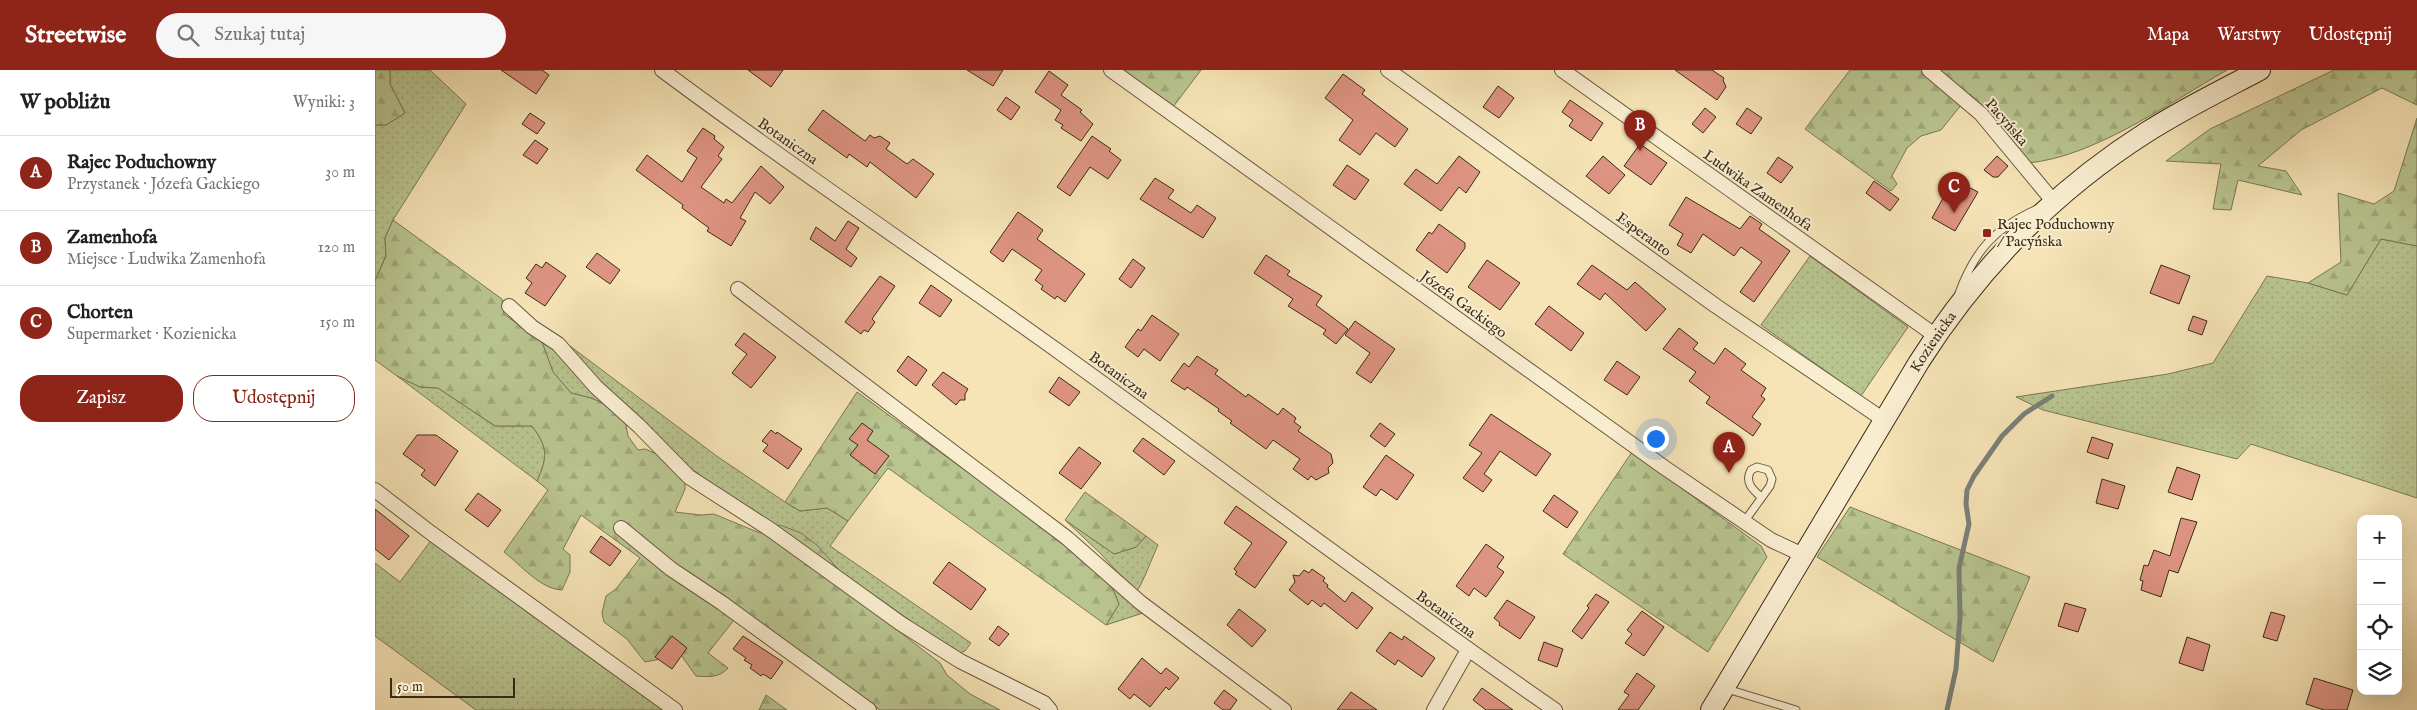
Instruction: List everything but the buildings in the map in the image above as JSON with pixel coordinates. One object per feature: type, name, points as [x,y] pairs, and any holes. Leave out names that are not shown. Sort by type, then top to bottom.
[{"type":"main road","name":"Kozienicka","points":[[1711,710],[1935,336],[2000,255],[2053,201],[2105,160],[2148,131],[2260,70]]},
{"type":"street","name":"Botaniczna","points":[[662,70],[723,116],[1069,359],[1468,650],[1555,710]]},
{"type":"street","name":"Józefa Gackiego","points":[[1111,70],[1540,379],[1771,540],[1803,555]]},
{"type":"street","name":"Esperanto","points":[[1388,70],[1716,306],[1884,420]]},
{"type":"street","name":"Ludwika Zamenhofa","points":[[1562,70],[1935,336]]},
{"type":"street","name":"Pacyńska","points":[[1929,70],[1981,114],[2053,201]]},
{"type":"street","points":[[738,289],[1067,538],[1141,603],[1284,710]]},
{"type":"street","points":[[509,306],[532,327],[558,344],[596,387],[639,426],[689,477],[771,530],[900,623],[960,660],[1044,703],[1050,710]]},
{"type":"street","points":[[375,490],[431,534],[675,710]]},
{"type":"street","points":[[621,528],[671,569],[723,603],[869,710]]},
{"type":"street","points":[[1434,710],[1468,650]]},
{"type":"lane","points":[[1745,522],[1761,497]]},
{"type":"lane","points":[[1724,688],[1796,710]]},
{"type":"green space","points":[[375,70],[390,70],[390,84],[405,113],[386,125],[375,125]]},
{"type":"green space","points":[[390,70],[430,70],[466,104],[393,220],[385,238],[386,255],[375,281],[375,125],[386,125],[405,113],[390,84]]},
{"type":"green space","points":[[1122,70],[1201,70],[1173,107]]},
{"type":"green space","points":[[1850,70],[2227,70],[2131,127],[2105,140],[2053,159],[2028,163],[1998,121],[1970,94],[1941,130],[1921,136],[1907,148],[1892,176],[1897,184],[1891,191],[1805,129]]},
{"type":"green space","points":[[2334,70],[2417,70],[2417,105],[2382,88],[2301,130],[2258,166],[2286,171],[2302,195],[2238,180],[2231,210],[2213,209],[2221,164],[2166,161],[2210,129]]},
{"type":"green space","points":[[2417,118],[2417,246],[2381,239],[2347,295],[2308,283],[2341,262],[2338,193],[2374,204],[2394,191]]},
{"type":"green space","points":[[393,220],[502,299],[504,314],[542,342],[553,372],[571,393],[591,398],[607,405],[625,419],[628,436],[638,450],[645,449],[662,456],[685,482],[685,489],[675,512],[701,515],[714,514],[760,533],[780,525],[801,533],[818,546],[879,616],[940,663],[947,675],[970,694],[1000,710],[880,710],[745,613],[734,620],[708,653],[728,668],[721,674],[709,677],[696,676],[681,655],[645,662],[627,639],[604,622],[602,613],[606,596],[616,589],[640,558],[581,515],[563,549],[570,555],[570,572],[562,590],[554,589],[531,576],[504,552],[548,490],[537,481],[543,465],[545,452],[541,440],[532,426],[495,426],[438,388],[420,387],[397,376],[375,360],[375,281],[386,256],[385,238]]},
{"type":"green space","points":[[2381,239],[2417,246],[2417,498],[2251,444],[2237,459],[2043,410],[2016,397],[2168,374],[2213,363],[2267,276],[2308,283],[2347,295]]},
{"type":"green space","points":[[1810,256],[1908,327],[1861,396],[1761,325]]},
{"type":"green space","points":[[542,343],[554,349],[607,405],[591,398],[571,393],[553,372]]},
{"type":"green space","points":[[570,346],[718,457],[785,502],[800,511],[827,508],[848,521],[830,546],[971,643],[965,651],[960,653],[943,644],[877,597],[849,582],[835,567],[773,528],[693,470],[588,373]]},
{"type":"green space","points":[[397,376],[420,387],[438,388],[495,426],[532,426],[544,446],[545,452],[543,465],[537,481]]},
{"type":"green space","points":[[857,392],[1038,523],[1111,585],[1119,604],[1106,625],[888,468],[848,521],[827,508],[800,511],[785,502]]},
{"type":"green space","points":[[1632,452],[1761,546],[1767,557],[1708,652],[1563,554]]},
{"type":"green space","points":[[1085,492],[1146,536],[1136,547],[1114,554],[1065,520]]},
{"type":"green space","points":[[1850,507],[2030,577],[1993,662],[1817,557]]},
{"type":"green space","points":[[1065,520],[1114,554],[1136,547],[1146,536],[1158,545],[1136,592],[1100,553]]},
{"type":"green space","points":[[432,539],[667,710],[476,710],[375,636],[375,563],[400,582]]},
{"type":"green space","points":[[1111,585],[1143,613],[1106,625],[1119,604]]},
{"type":"green space","points":[[766,695],[787,710],[759,710]]},
{"type":"waterway","points":[[1947,710],[1956,669],[1960,617],[1959,568],[1969,524],[1966,504],[1967,490],[1974,476],[2002,436],[2024,414],[2052,396]]},
{"type":"place","name":"Zamenhofa","points":[[1640,151]]},
{"type":"place","name":"Chorten","points":[[1954,213]]},
{"type":"place","name":"Rajec Poduchowny / Pacyńska","points":[[1987,233]]},
{"type":"place","name":"Rajec Poduchowny","points":[[1729,473]]}]
